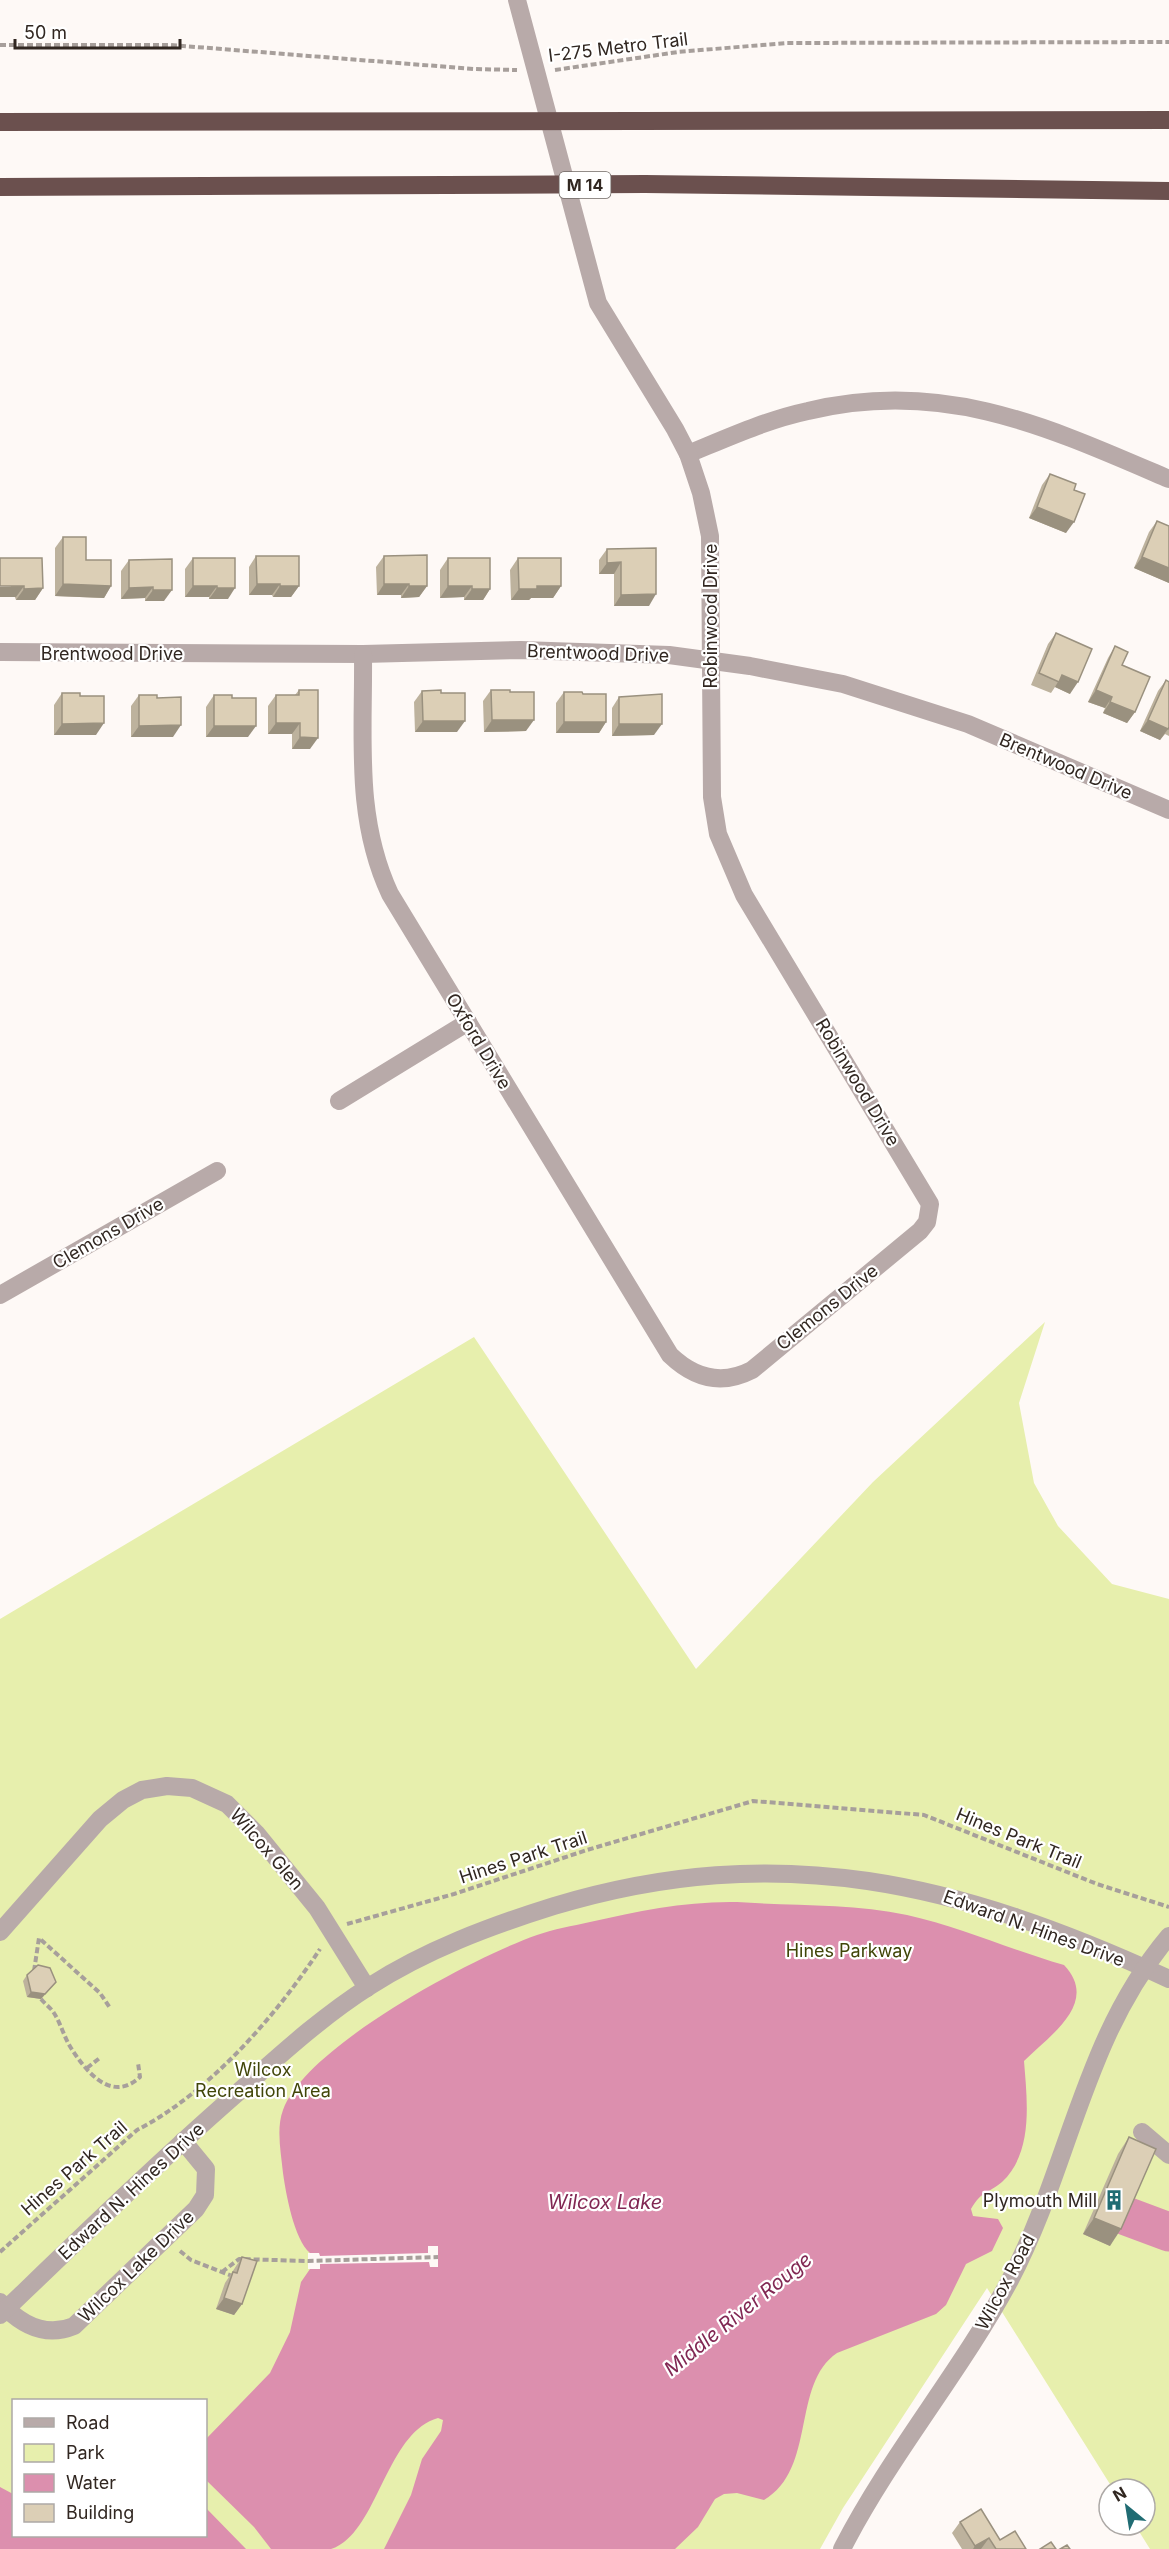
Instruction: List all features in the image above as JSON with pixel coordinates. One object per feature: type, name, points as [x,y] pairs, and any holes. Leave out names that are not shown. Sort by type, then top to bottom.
[{"type":"highway","points":[[0,123],[1169,120]]},
{"type":"highway","name":"M 14","points":[[0,187],[645,184],[1169,191]]},
{"type":"street","name":"Robinwood Drive","points":[[517,0],[528,34],[585,259],[606,318],[688,454],[702,493],[710,536],[712,797],[718,834],[727,860],[744,895],[927,1196],[930,1214]]},
{"type":"street","points":[[688,454],[763,424],[807,411],[862,402],[907,400],[973,407],[1022,419],[1169,479]]},
{"type":"street","name":"Brentwood Drive","points":[[0,652],[363,654],[521,650],[669,655],[843,684],[968,724],[1169,810]]},
{"type":"street","name":"Oxford Drive","points":[[363,654],[364,800],[373,852],[390,894],[670,1355],[689,1371],[711,1378]]},
{"type":"street","points":[[339,1101],[468,1022]]},
{"type":"street","name":"Clemons Drive","points":[[0,1295],[217,1171]]},
{"type":"street","name":"Clemons Drive","points":[[711,1378],[731,1378],[752,1370],[920,1231],[930,1214]]},
{"type":"street","name":"Wilcox Glen","points":[[0,1932],[100,1819],[123,1800],[142,1790],[167,1786],[192,1788],[227,1804],[256,1833],[317,1908],[366,1988]]},
{"type":"street","name":"Edward N. Hines Drive","points":[[2,2309],[183,2141],[288,2048],[366,1988],[441,1947],[541,1910],[609,1892],[666,1881],[746,1873],[837,1875],[937,1893],[1002,1912],[1169,1978]]},
{"type":"street","name":"Wilcox Road","points":[[842,2549],[882,2480],[985,2324],[1010,2280],[1040,2210],[1082,2091],[1113,2020],[1143,1967],[1169,1936]]},
{"type":"street","points":[[1142,2132],[1169,2155]]},
{"type":"street","name":"Wilcox Lake Drive","points":[[2,2309],[40,2331],[64,2330],[74,2326],[196,2209],[205,2195],[206,2169],[183,2141]]},
{"type":"path","name":"I-275 Metro Trail","points":[[554,70],[678,52],[786,43],[1169,42]]},
{"type":"path","points":[[0,45],[171,45],[474,69],[520,70]]},
{"type":"path","name":"Hines Park Trail","points":[[0,2252],[137,2130],[162,2117],[220,2068],[261,2028],[293,1990],[324,1943],[351,1921],[454,1894],[587,1850],[753,1801],[924,1815],[1097,1884],[1169,1907]]},
{"type":"path","points":[[34,1971],[39,1938],[100,1993],[110,2008]]},
{"type":"path","points":[[41,1999],[54,2013],[70,2047],[87,2068],[108,2088],[131,2086],[140,2078],[138,2063]]},
{"type":"path","points":[[87,2068],[102,2057]]},
{"type":"path","points":[[165,2240],[191,2260],[232,2276]]},
{"type":"path","points":[[222,2272],[239,2259],[308,2261],[438,2257]]},
{"type":"green space","name":"Hines Parkway","points":[[1045,1322],[1019,1403],[1034,1483],[1058,1526],[1112,1584],[1169,1599],[1169,2549],[1150,2549],[1142,2537],[1157,2537],[1157,2477],[1105,2477],[987,2288],[843,2508],[820,2549],[0,2549],[0,1619],[474,1337],[696,1669],[873,1482]]},
{"type":"water","name":"Wilcox Lake","points":[[718,1902],[865,1908],[886,1911],[947,1926],[1064,1965],[1074,1979],[1077,1992],[1074,2005],[1058,2029],[1024,2061],[1027,2109],[1024,2141],[1019,2156],[1012,2170],[1002,2182],[982,2195],[971,2209],[973,2216],[998,2219],[1003,2228],[992,2251],[966,2264],[946,2305],[936,2314],[837,2353],[823,2367],[814,2385],[798,2448],[791,2468],[780,2486],[764,2500],[737,2493],[724,2494],[715,2499],[698,2527],[675,2549],[384,2549],[411,2495],[422,2459],[441,2431],[443,2420],[438,2418],[420,2427],[406,2443],[393,2462],[372,2505],[347,2540],[331,2549],[271,2549],[254,2527],[207,2481],[207,2438],[270,2373],[290,2332],[301,2282],[310,2269],[310,2253],[299,2238],[289,2204],[280,2141],[283,2110],[298,2085],[324,2059],[357,2032],[435,1983],[509,1946],[550,1931],[608,1918],[681,1905]]},
{"type":"water","points":[[0,2487],[12,2493],[12,2537],[207,2537],[207,2509],[246,2549],[0,2549]]},
{"type":"pier","points":[[428,2246],[438,2246],[438,2267],[430,2267],[429,2262],[320,2264],[320,2269],[308,2269],[308,2253],[319,2253],[320,2256],[428,2253]]},
{"type":"building","points":[[1050,474],[1076,484],[1074,490],[1085,494],[1074,522],[1037,507]]},
{"type":"building","points":[[1157,521],[1169,526],[1169,568],[1142,557]]},
{"type":"building","points":[[63,537],[86,537],[86,560],[111,560],[111,586],[63,584]]},
{"type":"building","points":[[656,548],[656,594],[621,595],[621,562],[607,563],[607,549]]},
{"type":"building","points":[[427,555],[427,586],[384,584],[384,556]]},
{"type":"building","points":[[256,556],[299,556],[299,586],[257,584]]},
{"type":"building","points":[[0,558],[42,558],[43,588],[24,589],[24,586],[0,586]]},
{"type":"building","points":[[193,558],[235,558],[235,588],[193,586]]},
{"type":"building","points":[[448,558],[490,558],[490,589],[448,586]]},
{"type":"building","points":[[518,558],[561,558],[561,586],[519,589]]},
{"type":"building","points":[[172,559],[172,590],[153,590],[153,587],[129,588],[129,560]]},
{"type":"building","points":[[1056,633],[1092,649],[1078,682],[1062,675],[1059,682],[1039,673]]},
{"type":"building","points":[[1115,646],[1128,652],[1122,665],[1150,677],[1135,712],[1110,702],[1112,697],[1096,690]]},
{"type":"building","points":[[1166,680],[1169,682],[1168,729],[1148,720]]},
{"type":"building","points":[[299,690],[318,690],[318,738],[300,737],[300,723],[276,723],[276,695],[299,695]]},
{"type":"building","points":[[441,690],[441,693],[465,693],[465,721],[423,721],[422,691]]},
{"type":"building","points":[[491,690],[534,692],[534,720],[492,720]]},
{"type":"building","points":[[564,692],[606,694],[606,722],[564,722]]},
{"type":"building","points":[[62,693],[104,696],[104,723],[62,724]]},
{"type":"building","points":[[662,694],[662,724],[619,724],[619,697]]},
{"type":"building","points":[[139,695],[157,695],[157,698],[181,697],[181,725],[139,726]]},
{"type":"building","points":[[214,695],[256,698],[256,726],[214,726]]},
{"type":"building","points":[[38,1965],[50,1968],[56,1982],[45,1994],[31,1992],[27,1975]]},
{"type":"building","name":"Plymouth Mill","points":[[1129,2137],[1156,2149],[1121,2229],[1094,2218]]},
{"type":"building","points":[[242,2257],[257,2261],[242,2304],[224,2298],[233,2272],[237,2273]]},
{"type":"building","points":[[981,2509],[1000,2540],[1015,2531],[1026,2549],[996,2549],[989,2538],[975,2546],[960,2522]]},
{"type":"building","points":[[1051,2542],[1056,2549],[1040,2549]]},
{"type":"waterway","name":"Middle River Rouge","points":[[1126,2216],[1169,2232]]},
{"type":"place","name":"Plymouth Mill","points":[[1114,2200]]},
{"type":"park label","name":"Wilcox Recreation Area","points":[[263,2079]]}]
